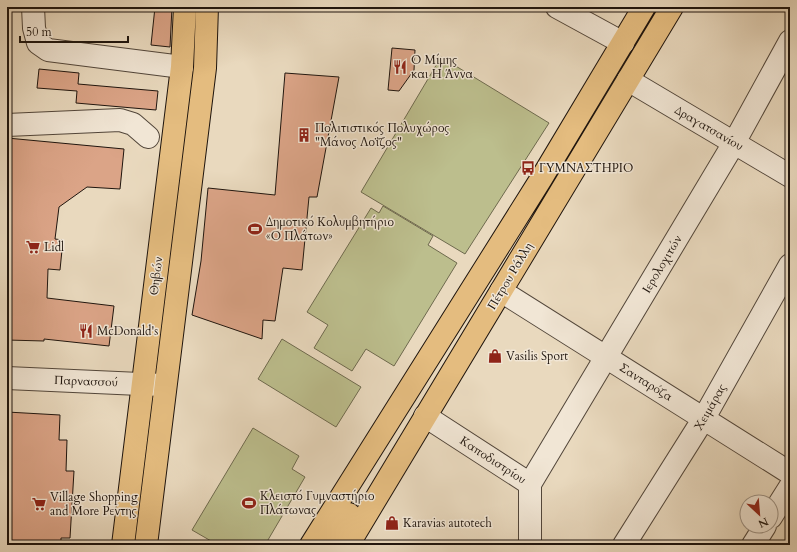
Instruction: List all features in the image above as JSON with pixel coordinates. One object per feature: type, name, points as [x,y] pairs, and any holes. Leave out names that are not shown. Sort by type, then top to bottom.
[{"type":"main road","name":"Θηβών","points":[[123,545],[182,67],[184,7]]},
{"type":"main road","name":"Θηβών","points":[[146,545],[204,68],[207,7]]},
{"type":"main road","name":"Πέτρου Ράλλη","points":[[310,545],[550,165],[644,7]]},
{"type":"main road","name":"Πέτρου Ράλλη","points":[[348,545],[672,7]]},
{"type":"main road","name":"Πέτρου Ράλλη","points":[[331,545],[489,283],[550,165]]},
{"type":"street","points":[[33,7],[34,28],[38,43],[48,50],[182,67]]},
{"type":"street","points":[[557,7],[623,43]]},
{"type":"street","name":"Ιερολοχιτών","points":[[530,484],[734,143],[790,41]]},
{"type":"street","name":"Δραγατσανίου","points":[[628,80],[790,176]]},
{"type":"street","points":[[7,125],[120,120],[133,124],[148,137]]},
{"type":"street","name":"Χειμάρας","points":[[624,545],[704,418],[790,265]]},
{"type":"street","name":"Σανταρόζα","points":[[501,291],[790,473]]},
{"type":"street","name":"Παρνασσού","points":[[7,378],[165,385]]},
{"type":"street","name":"Καποδιστρίου","points":[[425,416],[530,484],[530,545]]},
{"type":"street","points":[[779,504],[790,487]]},
{"type":"street","points":[[753,545],[760,534]]},
{"type":"green space","points":[[441,57],[549,123],[465,254],[361,192]]},
{"type":"green space","points":[[383,206],[433,236],[428,245],[457,263],[394,366],[366,349],[352,371],[314,348],[328,325],[307,312],[371,208],[379,213]]},
{"type":"green space","points":[[282,339],[361,387],[336,427],[258,379]]},
{"type":"green space","name":"Κλειστό Γυμναστήριο Πλάτωνας","points":[[253,428],[299,456],[292,469],[305,477],[265,545],[218,545],[192,530]]},
{"type":"building","points":[[155,7],[172,7],[170,47],[151,45]]},
{"type":"building","points":[[392,48],[415,50],[414,70],[399,91],[388,90]]},
{"type":"building","points":[[39,69],[79,73],[78,84],[158,91],[156,110],[76,103],[77,91],[37,88]]},
{"type":"building","points":[[285,73],[339,77],[317,197],[309,197],[302,270],[283,268],[275,321],[263,320],[262,339],[192,315],[201,261],[208,188],[275,195]]},
{"type":"building","points":[[7,138],[124,149],[120,189],[87,187],[59,207],[55,239],[63,240],[60,270],[48,269],[47,298],[114,306],[109,346],[44,339],[44,341],[7,340]]},
{"type":"building","name":"Village Shopping and More Ρεντης","points":[[7,412],[60,415],[59,440],[67,440],[66,471],[74,471],[70,538],[61,538],[61,545],[7,545]]},
{"type":"place","name":"Ο Μίμης και Η Άννα","points":[[400,67]]},
{"type":"place","name":"Πολιτιστικός Πολυχώρος \"Μάνος Λοΐζος\"","points":[[304,135]]},
{"type":"place","name":"ΓΥΜΝΑΣΤΗΡΙΟ","points":[[528,168]]},
{"type":"place","name":"Δημοτικό Κολυμβητήριο «Ο Πλάτων»","points":[[255,229]]},
{"type":"place","name":"Lidl","points":[[33,247]]},
{"type":"place","name":"McDonald's","points":[[86,331]]},
{"type":"place","name":"Vasilis Sport","points":[[495,356]]},
{"type":"place","name":"Κλειστό Γυμναστήριο Πλάτωνας","points":[[249,503]]},
{"type":"place","name":"Village Shopping and More Ρεντης","points":[[39,504]]},
{"type":"place","name":"Karavias autotech","points":[[392,523]]}]
